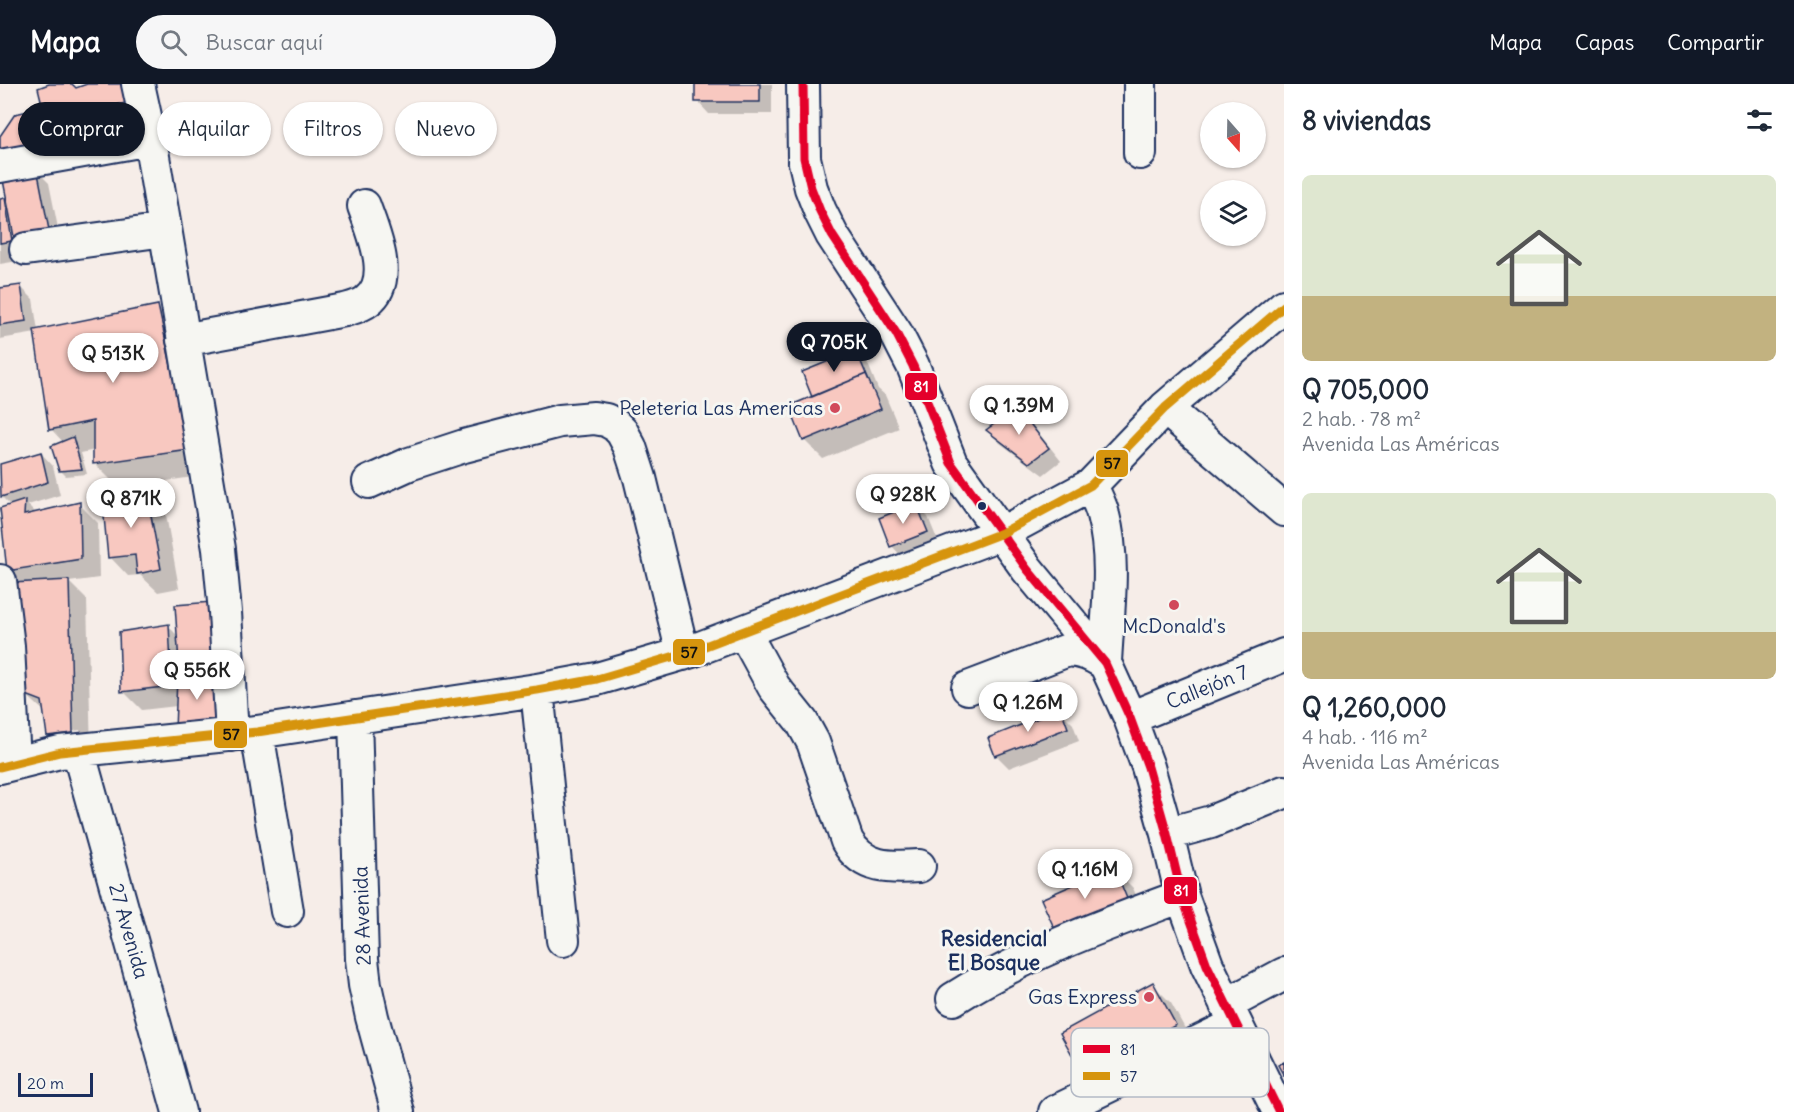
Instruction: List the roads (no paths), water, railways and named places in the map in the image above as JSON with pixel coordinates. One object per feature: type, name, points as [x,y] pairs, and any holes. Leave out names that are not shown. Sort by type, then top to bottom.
[{"type":"street","points":[[138,84],[150,139],[219,549],[225,612],[245,734],[287,911]]},
{"type":"street","points":[[803,84],[804,158],[811,188],[820,211],[832,235],[896,333],[951,463],[1027,569],[1105,663],[1131,718],[1167,834],[1182,896],[1207,965],[1237,1028]]},
{"type":"street","points":[[1140,84],[1140,153]]},
{"type":"street","points":[[0,166],[150,139]]},
{"type":"street","points":[[183,340],[345,310],[368,301],[375,293],[381,269],[376,243],[364,206]]},
{"type":"street","points":[[27,249],[165,230]]},
{"type":"street","points":[[0,581],[9,646],[7,765],[78,750],[245,734],[355,717],[463,690],[597,679],[683,654],[1002,533],[1090,485],[1165,408],[1284,306]]},
{"type":"street","points":[[1165,408],[1284,510]]},
{"type":"street","points":[[369,482],[409,464],[464,446],[550,423],[579,418],[606,420],[622,432],[630,447],[640,478],[683,654]]},
{"type":"street","points":[[1090,485],[1103,513],[1108,536],[1109,584],[1105,663]]},
{"type":"street","points":[[744,632],[774,687],[802,722],[813,742],[847,841],[854,852],[867,862],[882,866],[919,866]]},
{"type":"street","points":[[968,688],[1068,650],[1093,655],[1105,663]]},
{"type":"street","name":"Callejón 7","points":[[1131,718],[1284,655]]},
{"type":"street","points":[[526,684],[563,940]]},
{"type":"street","name":"28 Avenida","points":[[355,717],[362,959],[365,985],[398,1112]]},
{"type":"street","name":"27 Avenida","points":[[78,750],[179,1112]]},
{"type":"street","points":[[1167,834],[1211,822],[1284,792]]},
{"type":"street","points":[[953,999],[1031,957],[1113,921],[1182,896]]},
{"type":"street","points":[[1208,1028],[1231,1015],[1284,974]]},
{"type":"street","points":[[1269,1092],[1279,1112]]},
{"type":"street","points":[[1063,1110],[1086,1097]]},
{"type":"place","name":"Peleteria Las Americas","points":[[835,408]]},
{"type":"place","name":"McDonald's","points":[[1174,605]]},
{"type":"place","name":"Gas Express","points":[[1149,997]]},
{"type":"district","name":"Residencial El Bosque","points":[[994,951]]}]
